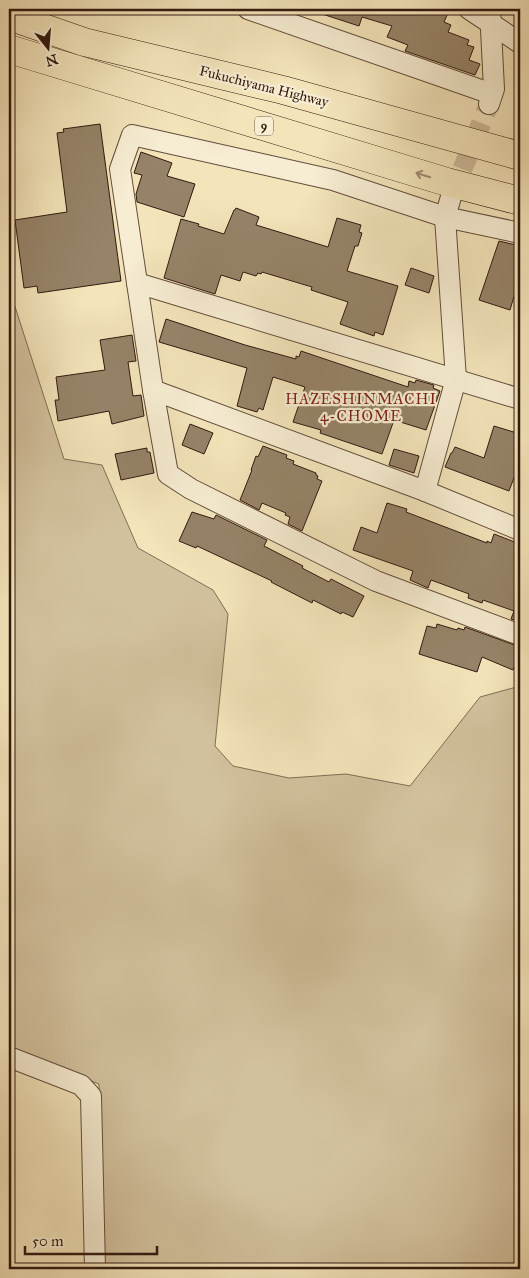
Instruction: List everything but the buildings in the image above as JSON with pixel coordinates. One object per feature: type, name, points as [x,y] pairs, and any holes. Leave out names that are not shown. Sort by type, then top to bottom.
[{"type":"highway","points":[[9,17],[57,20],[308,79],[520,142]]},
{"type":"highway","name":"Fukuchiyama Highway","points":[[9,17],[84,42],[283,90],[520,156]]},
{"type":"highway","name":"Fukuchiyama Highway","points":[[9,48],[520,182]]},
{"type":"highway","name":"9","points":[[9,48],[447,182],[520,201]]},
{"type":"street","points":[[248,9],[490,99],[494,88],[490,16]]},
{"type":"street","points":[[469,9],[490,16],[520,43]]},
{"type":"street","points":[[520,233],[445,217],[333,180],[132,135],[120,169],[153,390],[168,474],[191,489],[376,581],[520,635]]},
{"type":"street","points":[[425,492],[456,379],[445,217],[451,197]]},
{"type":"street","points":[[137,282],[520,399]]},
{"type":"street","points":[[153,390],[425,492],[520,530]]},
{"type":"street","points":[[9,1057],[81,1085],[92,1096],[95,1269]]},
{"type":"shaded area","points":[[9,288],[64,459],[102,465],[138,548],[213,590],[228,614],[215,746],[233,766],[289,778],[346,774],[410,786],[480,697],[520,686],[520,1269],[102,1269],[99,1084],[9,1049]]},
{"type":"tunnel","points":[[451,197],[489,104]]},
{"type":"district","name":"HAZESHINMACHI 4-CHOME","points":[[361,408]]}]
